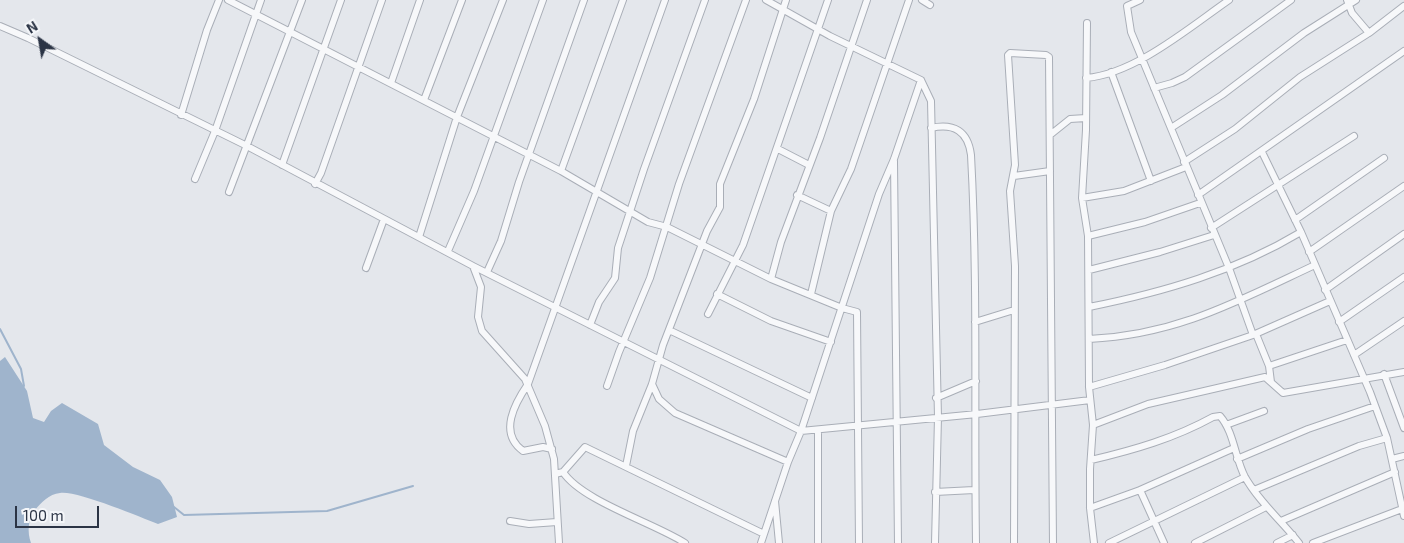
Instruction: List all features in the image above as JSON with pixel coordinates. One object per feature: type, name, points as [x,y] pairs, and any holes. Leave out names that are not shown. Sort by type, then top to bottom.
[{"type":"street","points":[[181,115],[207,30],[219,0]]},
{"type":"street","points":[[228,0],[357,68],[457,117],[529,157],[632,210],[648,222],[667,227],[702,246],[771,278],[842,308],[851,308],[858,313],[859,543]]},
{"type":"street","points":[[195,179],[215,131],[261,0]]},
{"type":"street","points":[[228,192],[302,0]]},
{"type":"street","points":[[282,165],[322,48],[341,0]]},
{"type":"street","points":[[315,184],[321,173],[382,0]]},
{"type":"street","points":[[391,83],[420,0]]},
{"type":"street","points":[[424,100],[462,0]]},
{"type":"street","points":[[419,237],[457,117],[503,0]]},
{"type":"street","points":[[448,251],[474,191],[543,0]]},
{"type":"street","points":[[487,272],[501,241],[502,230],[584,0]]},
{"type":"street","points":[[561,172],[623,0]]},
{"type":"street","points":[[552,449],[543,447],[522,451],[513,437],[509,420],[521,393],[528,384],[557,308],[665,0]]},
{"type":"street","points":[[590,325],[599,302],[615,278],[618,248],[644,169],[705,0]]},
{"type":"street","points":[[607,386],[650,278],[679,184],[746,0]]},
{"type":"street","points":[[766,0],[818,30],[922,80],[930,101],[936,398],[938,417],[935,543]]},
{"type":"street","points":[[626,466],[633,431],[652,384],[658,360],[702,246],[720,207],[720,184],[754,99],[786,0]]},
{"type":"street","points":[[708,314],[743,245],[778,149],[785,119],[828,0]]},
{"type":"street","points":[[771,278],[781,242],[867,0]]},
{"type":"street","points":[[811,294],[831,210],[851,169],[909,0]]},
{"type":"street","points":[[922,0],[930,5]]},
{"type":"street","points":[[1140,0],[1127,6],[1131,32],[1200,203],[1229,268],[1254,335],[1269,366],[1271,383]]},
{"type":"street","points":[[1086,78],[1111,72],[1141,57],[1230,0]]},
{"type":"street","points":[[1154,88],[1172,83],[1186,76],[1291,0]]},
{"type":"street","points":[[1170,128],[1222,95],[1304,34],[1348,3],[1356,0]]},
{"type":"street","points":[[1348,3],[1369,33]]},
{"type":"street","points":[[1082,198],[1124,191],[1185,165],[1300,77],[1369,33],[1404,6]]},
{"type":"street","points":[[1086,23],[1085,177],[1082,198],[1088,236],[1090,307],[1089,387],[1093,425],[1090,508],[1094,543]]},
{"type":"street","points":[[0,26],[245,145],[315,184],[448,251],[473,266],[801,431],[818,431],[859,425],[977,414],[1090,400]]},
{"type":"street","points":[[1198,195],[1404,51]]},
{"type":"street","points":[[1014,543],[1016,408],[1015,266],[1010,201],[1014,176],[1014,131],[1008,56],[1010,53],[1046,55],[1049,57],[1053,543]]},
{"type":"street","points":[[1111,72],[1134,130],[1151,181]]},
{"type":"street","points":[[761,543],[788,462],[801,431],[879,194],[894,159],[922,80]]},
{"type":"street","points":[[1050,135],[1070,119],[1086,118]]},
{"type":"street","points":[[931,128],[941,126],[957,130],[968,140],[970,146],[974,199],[977,414],[974,490],[976,543]]},
{"type":"street","points":[[1089,270],[1152,254],[1212,231],[1354,136]]},
{"type":"street","points":[[778,149],[809,165]]},
{"type":"street","points":[[1262,152],[1301,232],[1375,406],[1387,438],[1403,513],[1313,543]]},
{"type":"street","points":[[1295,220],[1384,158]]},
{"type":"street","points":[[894,159],[898,543]]},
{"type":"street","points":[[1014,176],[1050,170]]},
{"type":"street","points":[[1309,252],[1404,186]]},
{"type":"street","points":[[798,195],[831,210]]},
{"type":"street","points":[[1088,236],[1145,222],[1200,203]]},
{"type":"street","points":[[366,268],[384,220]]},
{"type":"street","points":[[1090,307],[1176,286],[1229,268],[1258,257],[1301,232]]},
{"type":"street","points":[[1325,290],[1404,234]]},
{"type":"street","points":[[1089,339],[1143,334],[1179,324],[1241,300],[1315,265]]},
{"type":"street","points":[[473,266],[481,287],[478,317],[482,331],[528,384],[552,449],[559,543]]},
{"type":"street","points":[[1339,322],[1404,277]]},
{"type":"street","points":[[718,294],[771,321],[831,342]]},
{"type":"street","points":[[1089,387],[1165,365],[1254,335],[1330,301]]},
{"type":"street","points":[[975,322],[1014,310]]},
{"type":"street","points":[[1354,355],[1404,321]]},
{"type":"street","points":[[669,330],[812,398]]},
{"type":"street","points":[[1269,366],[1347,340]]},
{"type":"street","points":[[1093,425],[1124,412],[1176,397],[1265,377],[1283,393],[1400,372],[1404,366]]},
{"type":"street","points":[[1384,374],[1404,428]]},
{"type":"street","points":[[936,398],[976,381]]},
{"type":"street","points":[[652,384],[659,399],[675,413],[788,462]]},
{"type":"street","points":[[1238,459],[1308,429],[1375,406]]},
{"type":"street","points":[[1226,425],[1264,411]]},
{"type":"street","points":[[1091,460],[1138,449],[1172,437],[1220,416],[1226,425],[1245,477],[1266,507],[1281,521],[1299,543]]},
{"type":"street","points":[[818,431],[818,543]]},
{"type":"street","points":[[1254,490],[1359,446],[1387,438]]},
{"type":"street","points":[[555,474],[563,472],[585,447],[764,534]]},
{"type":"street","points":[[1090,508],[1140,490],[1234,448]]},
{"type":"street","points":[[1392,460],[1404,456]]},
{"type":"street","points":[[563,472],[570,480],[597,498],[677,541],[685,543]]},
{"type":"street","points":[[1281,521],[1394,472]]},
{"type":"street","points":[[1109,543],[1156,522],[1245,477]]},
{"type":"street","points":[[935,492],[974,490]]},
{"type":"street","points":[[1140,490],[1164,543]]},
{"type":"street","points":[[775,500],[779,543]]},
{"type":"street","points":[[1194,543],[1266,507]]},
{"type":"street","points":[[510,521],[529,524],[557,522]]},
{"type":"street","points":[[1277,543],[1293,535]]},
{"type":"water","points":[[5,357],[27,391],[33,418],[44,422],[51,411],[62,403],[98,424],[104,445],[133,467],[160,480],[172,497],[177,517],[158,524],[93,500],[68,493],[60,493],[46,499],[37,507],[31,517],[29,534],[31,543],[0,543],[0,361]]},
{"type":"waterway","points":[[0,329],[21,369],[24,386]]},
{"type":"waterway","points":[[174,507],[184,515],[327,511],[413,486]]}]
